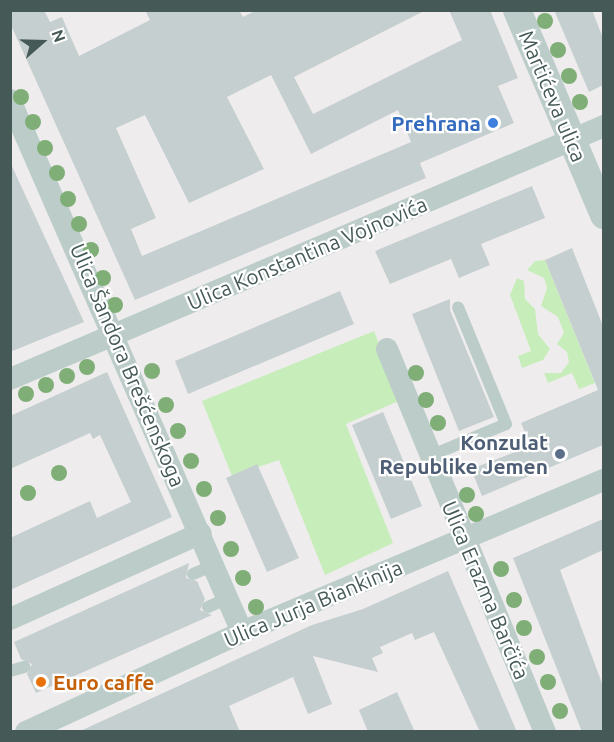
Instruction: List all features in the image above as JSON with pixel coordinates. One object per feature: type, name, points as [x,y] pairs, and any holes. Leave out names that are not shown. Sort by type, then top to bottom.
[{"type":"street","name":"Martićeva ulica","points":[[517,10],[603,215]]},
{"type":"street","name":"Ulica Šandora Brešćenskoga","points":[[10,100],[117,335],[201,533],[204,569],[218,602],[242,632]]},
{"type":"street","name":"Ulica Konstantina Vojnovića","points":[[10,379],[603,126]]},
{"type":"street","name":"Ulica Erazma Barčića","points":[[387,349],[545,732]]},
{"type":"street","name":"Ulica Jurja Biankinija","points":[[26,732],[242,632],[603,480]]},
{"type":"street","points":[[10,619],[201,533]]},
{"type":"lane","points":[[430,456],[506,424],[458,308]]},
{"type":"lane","points":[[10,672],[24,667]]},
{"type":"green space","points":[[545,260],[595,383],[579,389],[572,373],[548,383],[544,373],[561,373],[569,362],[567,352],[557,344],[564,333],[558,317],[541,306],[547,288],[544,278],[527,270],[535,261]]},
{"type":"green space","points":[[517,278],[524,281],[525,299],[535,309],[538,334],[550,349],[543,360],[522,368],[518,356],[531,351],[510,295]]},
{"type":"green space","points":[[374,331],[401,400],[346,424],[393,543],[325,575],[279,460],[232,476],[202,401]]},
{"type":"building","points":[[10,10],[44,10],[50,22],[62,17],[79,56],[150,20],[145,10],[239,10],[243,17],[257,10],[426,10],[294,77],[313,114],[462,40],[449,10],[490,10],[518,78],[498,86],[514,123],[420,163],[426,178],[135,300],[10,23]],"holes":[[[271,75],[311,154],[398,110],[411,142],[142,256],[131,229],[156,218],[116,128],[145,115],[189,203],[264,169],[227,97]]]},
{"type":"building","points":[[554,10],[592,10],[603,38],[603,85],[589,92]]},
{"type":"building","points":[[10,162],[84,322],[10,352]]},
{"type":"building","points":[[532,186],[545,218],[481,244],[490,265],[459,278],[451,259],[390,284],[375,251]]},
{"type":"building","points":[[572,248],[603,326],[603,445],[482,496],[471,469],[531,446],[521,423],[598,390],[545,260]]},
{"type":"building","points":[[340,291],[354,324],[188,394],[175,361]]},
{"type":"building","points":[[450,299],[450,310],[494,417],[459,431],[412,314]]},
{"type":"building","points":[[107,372],[172,517],[10,590],[10,538],[90,501],[97,518],[131,502],[100,435],[93,439],[90,433],[10,469],[10,416]]},
{"type":"building","points":[[383,412],[422,506],[391,519],[352,425]]},
{"type":"building","points":[[257,464],[299,558],[267,572],[226,478]]},
{"type":"building","points":[[603,519],[603,550],[560,570],[603,686],[603,732],[582,732],[513,558]]},
{"type":"building","points":[[189,563],[186,578],[197,581],[205,599],[200,610],[212,615],[36,693],[27,674],[32,664],[21,659],[14,642]]},
{"type":"building","points":[[448,571],[517,732],[480,732],[434,632],[415,640],[412,633],[380,647],[383,653],[372,658],[378,672],[313,656],[332,704],[308,714],[293,677],[229,706],[240,732],[78,732],[312,625],[363,609]]},
{"type":"building","points":[[397,692],[415,732],[368,732],[359,710]]},
{"type":"place","name":"Prehrana","points":[[493,123]]},
{"type":"place","name":"Konzulat Republike Jemen","points":[[560,454]]},
{"type":"place","name":"Euro caffe","points":[[41,682]]}]
